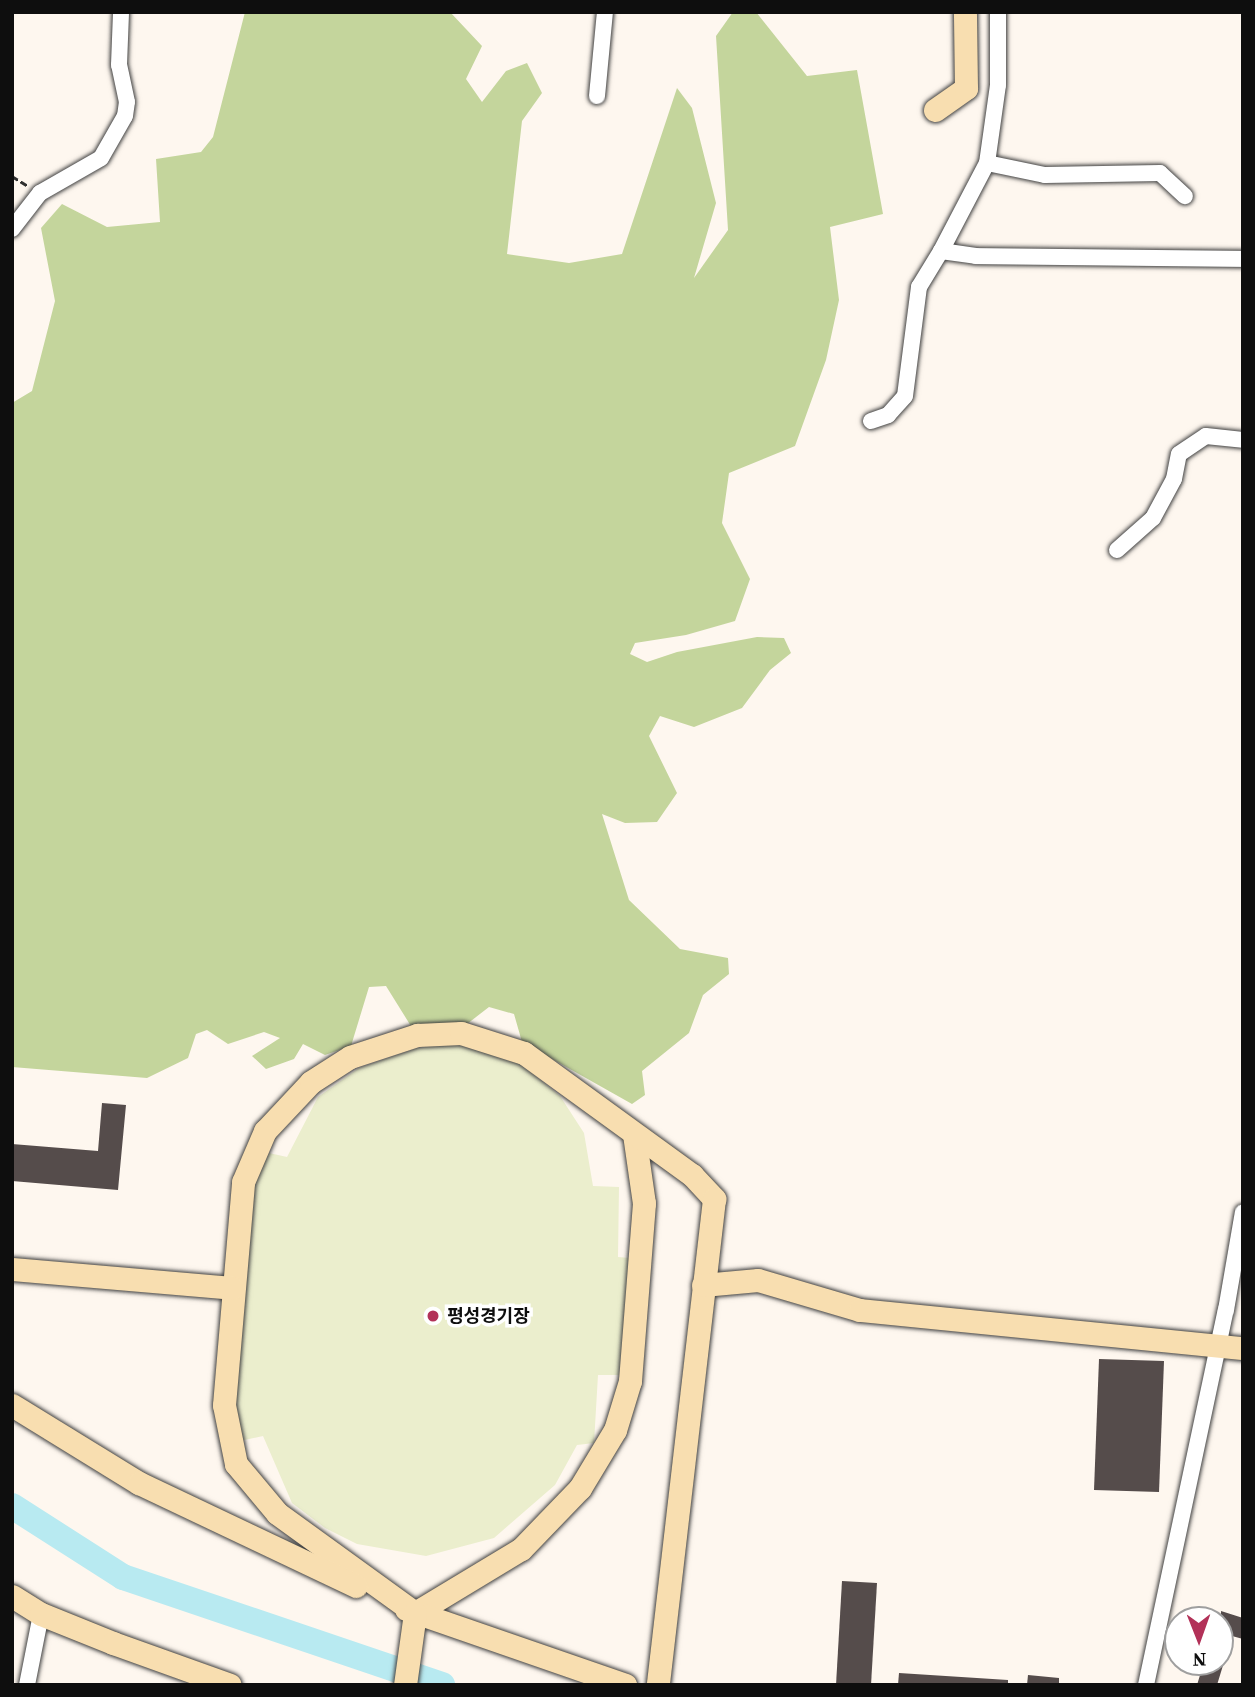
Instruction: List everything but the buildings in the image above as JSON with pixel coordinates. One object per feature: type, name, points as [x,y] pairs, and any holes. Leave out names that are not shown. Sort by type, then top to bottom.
[{"type":"street","points":[[12,229],[40,192],[101,158],[120,125],[127,102],[119,65],[121,12]]},
{"type":"street","points":[[597,96],[605,12]]},
{"type":"street","points":[[935,110],[966,88],[965,12]]},
{"type":"street","points":[[871,421],[888,415],[905,396],[919,288],[987,163],[998,85],[998,12]]},
{"type":"street","points":[[987,163],[1045,175],[1160,173],[1185,195]]},
{"type":"street","points":[[941,251],[976,256],[1243,260]]},
{"type":"street","points":[[1117,550],[1153,518],[1174,479],[1179,454],[1206,436],[1243,440]]},
{"type":"street","points":[[415,1613],[277,1513],[236,1464],[225,1405],[232,1288],[243,1182],[265,1131],[311,1082],[350,1057],[417,1035],[461,1034],[524,1053],[692,1175],[714,1199],[658,1685]]},
{"type":"street","points":[[415,1613],[521,1549],[580,1488],[615,1430],[630,1381],[641,1279],[644,1203],[634,1133]]},
{"type":"street","points":[[1146,1685],[1218,1348],[1243,1213]]},
{"type":"street","points":[[12,1269],[232,1288]]},
{"type":"street","points":[[703,1285],[758,1280],[860,1310],[1133,1335],[1218,1348],[1243,1348]]},
{"type":"street","points":[[12,1405],[139,1483],[415,1613],[625,1685]]},
{"type":"street","points":[[12,1596],[41,1614],[230,1685]]},
{"type":"street","points":[[405,1685],[415,1613]]},
{"type":"street","points":[[27,1685],[41,1614]]},
{"type":"green space","points":[[245,12],[450,12],[482,46],[466,79],[482,102],[506,71],[527,63],[542,93],[522,121],[507,254],[569,263],[622,254],[677,88],[692,108],[716,203],[694,278],[728,230],[716,36],[733,12],[756,12],[807,76],[857,70],[883,214],[830,227],[839,300],[826,360],[795,446],[729,473],[722,523],[750,579],[735,621],[686,635],[635,643],[630,654],[647,662],[677,652],[757,637],[784,638],[791,653],[770,670],[742,708],[694,727],[660,716],[649,736],[677,793],[657,822],[625,823],[602,814],[629,900],[680,949],[728,958],[729,974],[703,995],[689,1033],[642,1071],[645,1095],[632,1104],[522,1042],[514,1014],[489,1007],[467,1024],[414,1031],[386,986],[369,987],[351,1046],[325,1055],[303,1044],[294,1059],[266,1069],[252,1056],[280,1038],[264,1032],[228,1044],[207,1030],[196,1034],[188,1058],[147,1078],[12,1067],[12,403],[32,391],[55,301],[41,228],[62,204],[107,227],[160,222],[156,159],[201,152],[213,137]]},
{"type":"green space","name":"평성경기장","points":[[456,1044],[521,1064],[560,1096],[584,1133],[593,1186],[619,1187],[618,1257],[630,1258],[619,1375],[598,1375],[594,1443],[577,1445],[555,1485],[494,1538],[426,1556],[357,1544],[325,1528],[292,1503],[263,1436],[240,1441],[235,1406],[252,1185],[269,1153],[287,1157],[318,1097],[359,1068],[417,1048]]},
{"type":"waterway","points":[[12,1506],[123,1577],[442,1685]]},
{"type":"place","name":"평성경기장","points":[[433,1316]]}]
